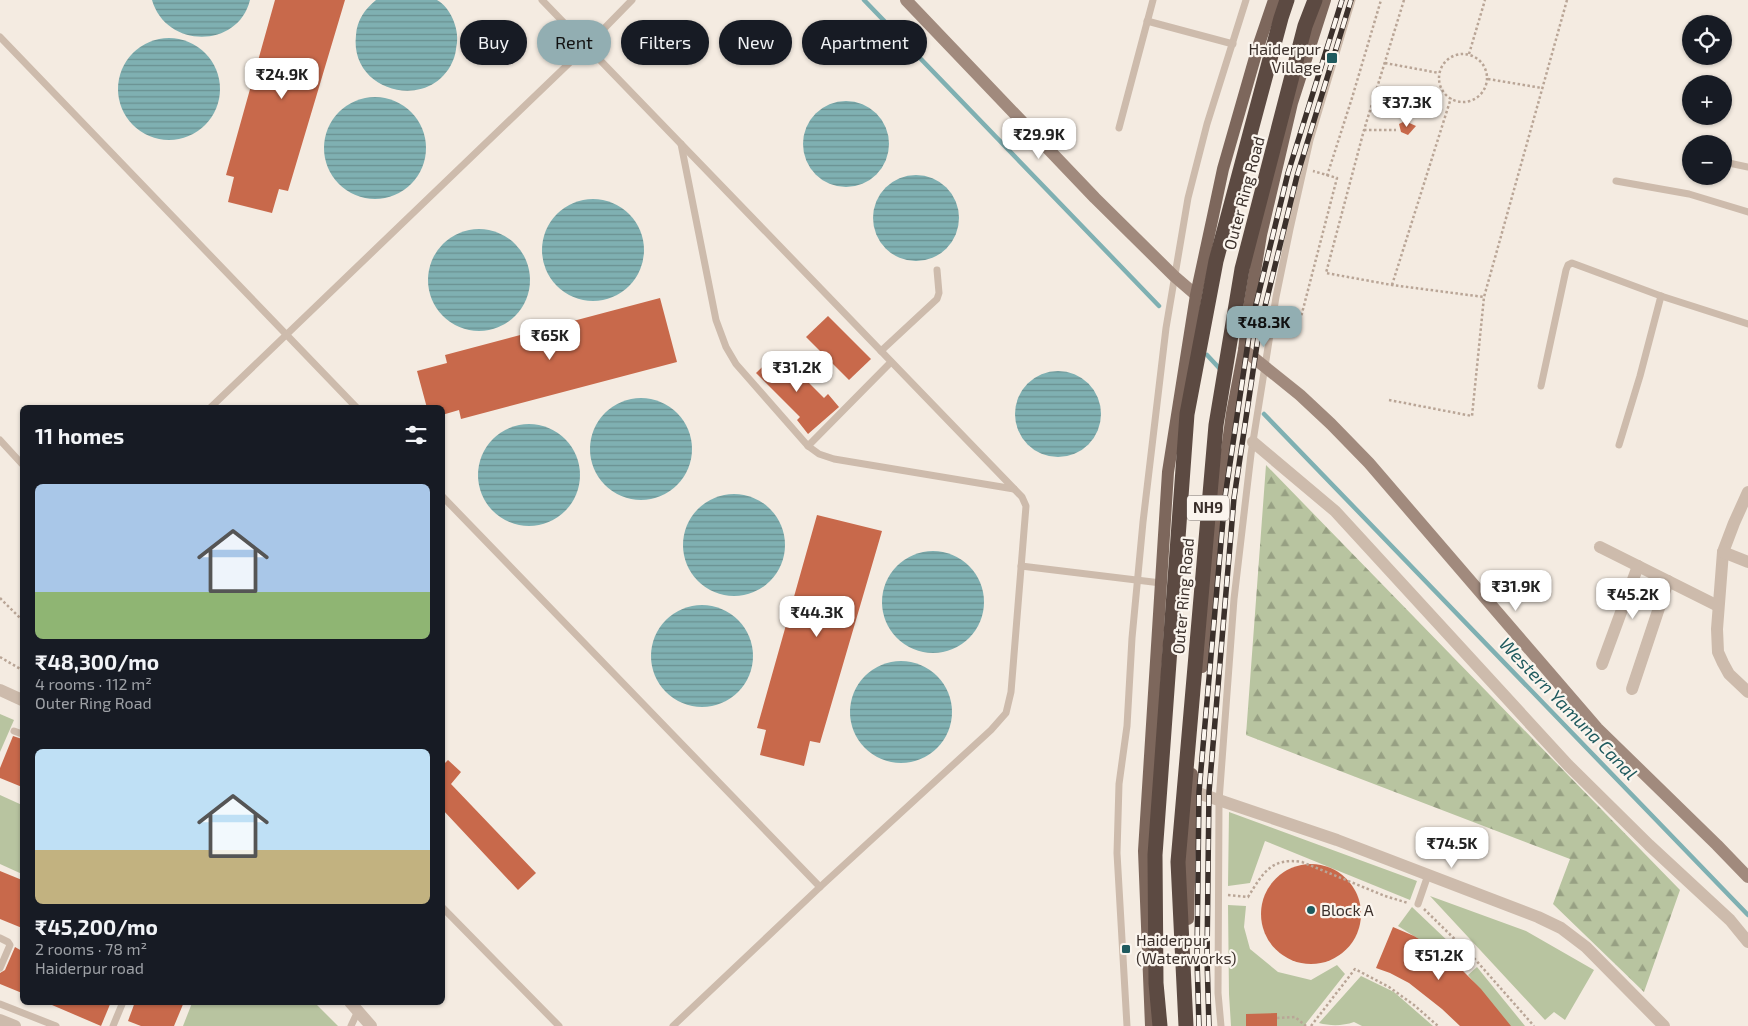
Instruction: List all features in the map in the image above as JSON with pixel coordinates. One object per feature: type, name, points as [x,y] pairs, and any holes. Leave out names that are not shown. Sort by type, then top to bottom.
[{"type":"highway","name":"Outer Ring Road","points":[[1160,1026],[1156,983],[1155,855],[1187,414],[1216,261],[1287,0]]},
{"type":"highway","name":"Outer Ring Road","points":[[1186,1026],[1178,862],[1216,426],[1242,270],[1305,26],[1315,0]]},
{"type":"main road","name":"Outer Ring Road","points":[[1151,1026],[1144,851],[1168,472],[1196,295],[1223,168],[1258,47],[1274,0]]},
{"type":"main road","name":"Outer Ring Road","points":[[1192,1026],[1187,899],[1193,758],[1218,516],[1232,413],[1244,350],[1261,235],[1292,103],[1325,0]]},
{"type":"street","points":[[906,0],[1095,198],[1174,276],[1196,295]]},
{"type":"street","points":[[1244,350],[1312,407],[1369,463],[1597,728],[1748,877]]},
{"type":"street","points":[[1253,442],[1335,512],[1568,765],[1730,920],[1748,942]]},
{"type":"street","points":[[1748,492],[1723,552],[1718,606],[1718,652],[1729,674],[1748,692]]},
{"type":"street","points":[[1600,547],[1718,606]]},
{"type":"street","points":[[1723,552],[1748,562]]},
{"type":"street","points":[[1602,664],[1638,566]]},
{"type":"street","points":[[1632,689],[1668,581]]},
{"type":"street","points":[[0,690],[20,699]]},
{"type":"street","points":[[1192,791],[1337,840],[1529,913],[1561,928],[1586,947],[1664,1026]]},
{"type":"street","points":[[354,1007],[371,1026]]},
{"type":"street","points":[[0,1020],[15,1026]]},
{"type":"lane","points":[[542,0],[562,20]]},
{"type":"lane","points":[[611,21],[632,0]]},
{"type":"lane","points":[[1118,128],[1151,0]]},
{"type":"lane","points":[[1128,1026],[1118,853],[1119,784],[1127,726],[1137,580],[1166,328],[1188,198],[1207,124],[1246,0]]},
{"type":"lane","points":[[1220,1026],[1218,993],[1219,801],[1234,599],[1253,442],[1274,312],[1290,229],[1310,140],[1352,0]]},
{"type":"lane","points":[[1147,21],[1232,44]]},
{"type":"lane","points":[[0,37],[354,405]]},
{"type":"lane","points":[[213,405],[567,65]]},
{"type":"lane","points":[[605,65],[1022,497],[1026,506],[1011,692],[1006,713],[991,730],[820,887],[673,1026]]},
{"type":"lane","points":[[680,144],[716,320],[726,347],[736,364],[808,446],[819,454],[834,459],[1014,489]]},
{"type":"lane","points":[[1732,164],[1748,167]]},
{"type":"lane","points":[[1616,181],[1689,194],[1737,207],[1748,212]]},
{"type":"lane","points":[[1541,386],[1568,265],[1572,263],[1661,296],[1748,324]]},
{"type":"lane","points":[[880,351],[937,299],[940,292],[937,270]]},
{"type":"lane","points":[[1619,445],[1661,296]]},
{"type":"lane","points":[[808,446],[891,362]]},
{"type":"lane","points":[[0,440],[20,462]]},
{"type":"lane","points":[[445,499],[820,887]]},
{"type":"lane","points":[[1021,566],[1161,583]]},
{"type":"lane","points":[[14,731],[20,733]]},
{"type":"lane","points":[[1418,904],[1428,875]]},
{"type":"lane","points":[[445,910],[559,1026]]},
{"type":"lane","points":[[0,938],[10,945],[0,968]]},
{"type":"lane","points":[[0,1004],[56,1026]]},
{"type":"lane","points":[[113,1026],[122,1005]]},
{"type":"lane","points":[[351,1026],[354,1007]]},
{"type":"path","points":[[1327,176],[1381,0]]},
{"type":"path","points":[[1404,0],[1364,130],[1326,272],[1392,285],[1484,297]]},
{"type":"path","points":[[1469,54],[1485,0]]},
{"type":"path","points":[[1389,400],[1472,416],[1484,297],[1567,0]]},
{"type":"path","points":[[1469,54],[1483,63],[1488,78],[1486,87],[1481,94],[1467,102],[1451,98],[1441,88],[1439,73],[1447,60],[1454,56],[1469,54]]},
{"type":"path","points":[[1385,63],[1439,73]]},
{"type":"path","points":[[1488,78],[1542,88]]},
{"type":"path","points":[[1392,285],[1451,98]]},
{"type":"path","points":[[1364,130],[1396,130]]},
{"type":"path","points":[[1274,312],[1301,317],[1337,178],[1310,170]]},
{"type":"path","points":[[0,598],[20,618]]},
{"type":"path","points":[[0,657],[20,669]]},
{"type":"path","points":[[1219,894],[1248,897],[1263,872],[1274,865],[1289,860],[1302,862],[1385,896],[1406,903],[1418,904],[1473,957],[1534,1026]]},
{"type":"path","points":[[1311,1026],[1355,969],[1389,987],[1438,1026]]},
{"type":"path","points":[[1277,1018],[1295,1017],[1306,1026]]},
{"type":"green space","points":[[1266,465],[1680,890],[1644,992],[1553,904],[1570,859],[1246,735]]},
{"type":"green space","points":[[0,714],[14,720],[0,752]]},
{"type":"green space","points":[[0,795],[20,804],[20,873],[0,864]]},
{"type":"green space","points":[[1229,812],[1417,881],[1410,900],[1265,841],[1250,883],[1228,886]]},
{"type":"green space","points":[[1430,896],[1526,931],[1594,970],[1565,1020],[1554,1012],[1545,1020]]},
{"type":"green space","points":[[1228,905],[1246,906],[1244,927],[1250,949],[1278,972],[1311,980],[1337,965],[1345,974],[1304,1026],[1231,1026]]},
{"type":"green space","points":[[1412,907],[1452,945],[1444,955],[1398,926]]},
{"type":"green space","points":[[1477,967],[1525,1026],[1510,1026],[1468,975]]},
{"type":"green space","points":[[1361,976],[1394,992],[1433,1026],[1362,1026],[1354,1022],[1336,1025],[1319,1023]]},
{"type":"green space","points":[[191,1005],[317,1005],[338,1026],[183,1026]]},
{"type":"water","points":[[152,0],[250,0],[243,16],[232,28],[202,37],[186,34],[172,28],[160,16]]},
{"type":"water","points":[[376,0],[437,0],[442,3],[453,18],[457,31],[454,58],[444,75],[429,86],[412,90],[395,89],[379,83],[366,71],[357,55],[356,35],[362,15]]},
{"type":"water","points":[[169,38],[188,42],[205,53],[216,70],[220,89],[216,108],[205,125],[188,136],[169,140],[150,136],[133,125],[122,108],[118,89],[122,70],[133,53],[150,42]]},
{"type":"water","points":[[375,97],[394,101],[411,112],[422,129],[426,148],[422,167],[411,184],[394,195],[375,199],[356,195],[339,184],[328,167],[324,148],[328,129],[339,112],[356,101]]},
{"type":"water","points":[[846,101],[862,104],[870,108],[882,120],[886,128],[889,144],[886,160],[882,168],[870,180],[862,184],[846,187],[830,184],[822,180],[810,168],[806,160],[803,144],[806,128],[810,120],[822,108],[830,104]]},
{"type":"water","points":[[916,175],[932,178],[940,182],[952,194],[956,202],[959,218],[956,234],[952,242],[940,254],[932,258],[916,261],[900,258],[892,254],[880,242],[876,234],[873,218],[876,202],[880,194],[892,182],[900,178]]},
{"type":"water","points":[[593,199],[612,203],[629,214],[640,231],[644,250],[640,269],[629,286],[612,297],[593,301],[574,297],[557,286],[546,269],[542,250],[546,231],[557,214],[574,203]]},
{"type":"water","points":[[479,229],[498,233],[515,244],[526,261],[530,280],[526,299],[515,316],[498,327],[479,331],[460,327],[443,316],[432,299],[428,280],[432,261],[443,244],[460,233]]},
{"type":"water","points":[[1058,371],[1074,374],[1082,378],[1094,390],[1098,398],[1101,414],[1098,430],[1094,438],[1082,450],[1074,454],[1058,457],[1042,454],[1034,450],[1022,438],[1018,430],[1015,414],[1018,398],[1022,390],[1034,378],[1042,374]]},
{"type":"water","points":[[641,398],[660,402],[677,413],[688,430],[692,449],[688,468],[677,485],[660,496],[641,500],[622,496],[605,485],[594,468],[590,449],[594,430],[605,413],[622,402]]},
{"type":"water","points":[[529,424],[548,428],[565,439],[576,456],[580,475],[576,494],[565,511],[548,522],[529,526],[510,522],[493,511],[482,494],[478,475],[482,456],[493,439],[510,428]]},
{"type":"water","points":[[734,494],[753,498],[770,509],[781,526],[785,545],[781,564],[770,581],[753,592],[734,596],[715,592],[698,581],[687,564],[683,545],[687,526],[698,509],[715,498]]},
{"type":"water","points":[[933,551],[952,555],[969,566],[980,583],[984,602],[980,621],[969,638],[952,649],[933,653],[914,649],[897,638],[886,621],[882,602],[886,583],[897,566],[914,555]]},
{"type":"water","points":[[702,605],[721,609],[738,620],[749,637],[753,656],[749,675],[738,692],[721,703],[702,707],[683,703],[666,692],[655,675],[651,656],[655,637],[666,620],[683,609]]},
{"type":"water","points":[[901,661],[920,665],[937,676],[948,693],[952,712],[948,731],[937,748],[920,759],[901,763],[882,759],[865,748],[854,731],[850,712],[854,693],[865,676],[882,665]]},
{"type":"building","points":[[275,0],[345,0],[288,191],[279,189],[272,213],[228,202],[234,177],[226,175]]},
{"type":"building","points":[[1405,121],[1416,126],[1408,135],[1401,132],[1399,124]]},
{"type":"building","points":[[660,298],[677,362],[461,419],[459,410],[445,414],[445,405],[426,405],[417,371],[447,363],[445,355]]},
{"type":"building","points":[[828,316],[871,359],[849,380],[806,337]]},
{"type":"building","points":[[778,352],[824,398],[828,394],[839,407],[808,434],[797,420],[800,417],[756,373]]},
{"type":"building","points":[[817,515],[882,531],[820,743],[810,741],[804,766],[760,755],[766,730],[757,728]]},
{"type":"building","points":[[13,736],[20,738],[20,786],[0,778],[0,768]]},
{"type":"building","points":[[448,760],[461,772],[451,784],[536,873],[518,890],[445,812],[445,763]]},
{"type":"building","name":"Block A","points":[[1311,864],[1330,868],[1346,879],[1357,895],[1361,914],[1357,933],[1346,949],[1330,960],[1311,964],[1292,960],[1276,949],[1265,933],[1261,914],[1265,895],[1276,879],[1292,868]]},
{"type":"building","points":[[0,871],[20,879],[20,927],[0,919]]},
{"type":"building","points":[[1393,927],[1414,936],[1437,950],[1460,968],[1481,989],[1511,1026],[1460,1026],[1409,983],[1376,968]]},
{"type":"building","points":[[15,947],[20,950],[20,992],[0,984],[0,973],[5,970]]},
{"type":"building","points":[[52,1005],[110,1005],[101,1026]]},
{"type":"building","points":[[134,1005],[183,1005],[174,1026],[141,1026],[128,1021]]},
{"type":"building","points":[[1277,1013],[1277,1026],[1246,1026],[1246,1014]]},
{"type":"waterway","name":"Western Yamuna Canal","points":[[864,0],[1159,306]]},
{"type":"waterway","name":"Western Yamuna Canal","points":[[1207,355],[1221,370]]},
{"type":"waterway","name":"Western Yamuna Canal","points":[[1264,414],[1748,915]]},
{"type":"railway","points":[[1199,1026],[1197,958],[1199,792],[1225,497],[1250,329],[1288,173],[1342,0]]},
{"type":"railway","points":[[1209,1026],[1207,958],[1209,792],[1234,498],[1259,331],[1297,176],[1351,0]]},
{"type":"place","name":"Haiderpur Village","points":[[1332,58]]},
{"type":"place","name":"Block A","points":[[1311,910]]},
{"type":"place","name":"Haiderpur (Waterworks)","points":[[1126,949]]}]
